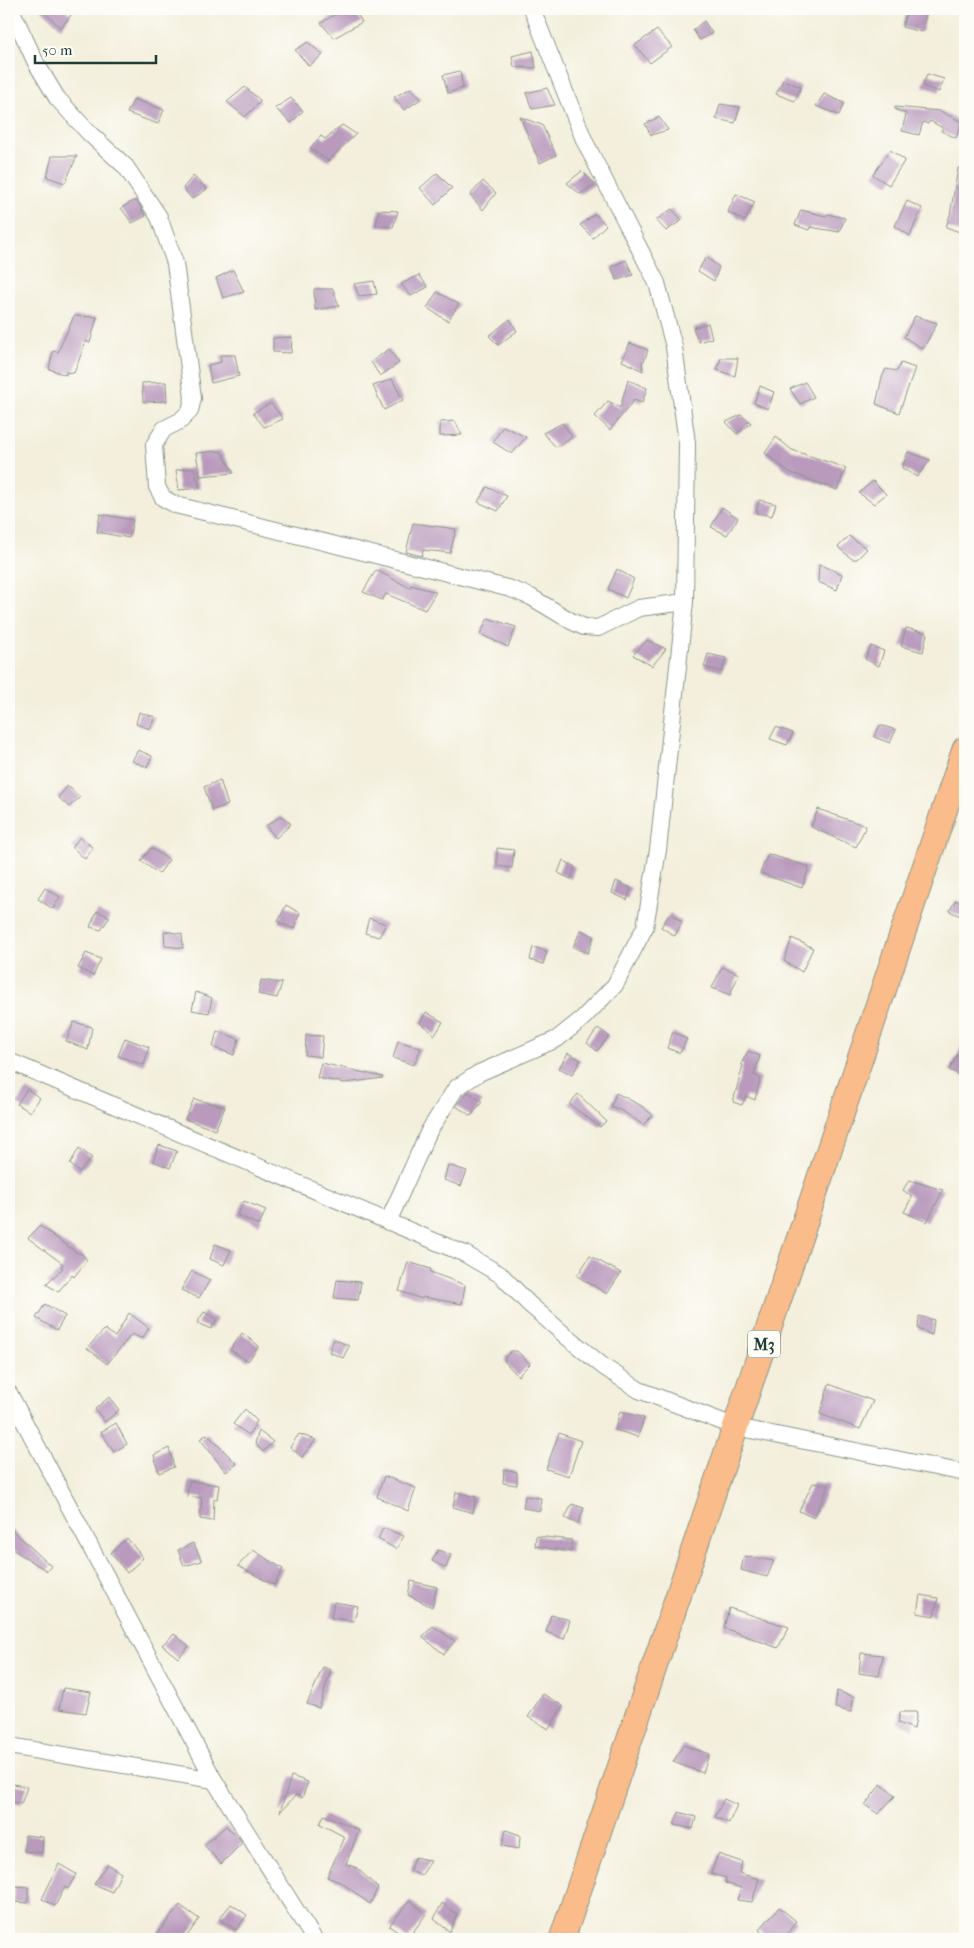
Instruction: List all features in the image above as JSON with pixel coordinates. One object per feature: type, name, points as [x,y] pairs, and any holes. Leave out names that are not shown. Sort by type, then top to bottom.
[{"type":"main road","name":"M3","points":[[562,1939],[965,749]]},
{"type":"street","points":[[11,9],[36,63],[56,98],[126,168],[159,217],[175,263],[193,398],[190,411],[180,421],[164,429],[154,445],[157,487],[163,498],[176,505],[511,589],[530,597],[584,627],[598,628],[639,608],[686,602]]},
{"type":"street","points":[[388,1222],[429,1131],[456,1088],[479,1073],[557,1039],[582,1019],[615,985],[645,927],[658,850],[686,602],[687,443],[674,347],[657,283],[585,142],[532,9]]},
{"type":"street","points":[[9,1061],[464,1254],[502,1275],[528,1303],[568,1338],[604,1367],[639,1390],[736,1427],[965,1473]]},
{"type":"street","points":[[9,1394],[214,1780],[314,1939]]},
{"type":"street","points":[[9,1746],[214,1780]]},
{"type":"building","points":[[41,9],[65,9],[71,15],[61,28]]},
{"type":"building","points":[[344,9],[354,9],[362,22],[334,38],[321,23]]},
{"type":"building","points":[[907,10],[926,14],[922,32],[902,27]]},
{"type":"building","points":[[704,21],[712,33],[700,40],[693,30]]},
{"type":"building","points":[[657,30],[672,47],[650,63],[635,45]]},
{"type":"building","points":[[308,42],[323,55],[309,66],[295,50]]},
{"type":"building","points":[[533,51],[536,68],[514,67],[512,56]]},
{"type":"building","points":[[460,71],[463,88],[448,93],[443,75]]},
{"type":"building","points":[[927,74],[944,79],[939,92],[923,86]]},
{"type":"building","points":[[783,80],[801,87],[795,101],[776,94]]},
{"type":"building","points":[[245,87],[261,101],[245,117],[227,102]]},
{"type":"building","points":[[411,88],[421,99],[404,110],[394,97]]},
{"type":"building","points":[[547,88],[555,105],[532,109],[526,93]]},
{"type":"building","points":[[824,94],[844,103],[839,115],[816,106]]},
{"type":"building","points":[[291,98],[303,111],[291,123],[275,108]]},
{"type":"building","points":[[134,99],[164,110],[158,124],[127,113]]},
{"type":"building","points":[[720,104],[740,107],[735,123],[716,119]]},
{"type":"building","points":[[895,107],[940,111],[962,122],[956,138],[941,131],[943,128],[930,121],[928,124],[923,122],[919,135],[902,131],[906,114],[895,109]]},
{"type":"building","points":[[520,117],[542,125],[556,155],[540,163]]},
{"type":"building","points":[[659,117],[668,130],[651,135],[645,124]]},
{"type":"building","points":[[342,125],[356,134],[328,161],[310,148],[321,136],[325,139]]},
{"type":"building","points":[[890,150],[905,160],[889,185],[873,175]]},
{"type":"building","points":[[52,156],[77,156],[65,183],[47,177]]},
{"type":"building","points":[[958,168],[965,169],[965,234],[946,227],[950,215]]},
{"type":"building","points":[[582,171],[595,184],[580,194],[567,183]]},
{"type":"building","points":[[437,173],[452,188],[435,205],[420,188]]},
{"type":"building","points":[[193,176],[207,189],[192,199],[183,188]]},
{"type":"building","points":[[483,181],[496,193],[483,210],[470,195]]},
{"type":"building","points":[[736,194],[755,202],[745,221],[728,212]]},
{"type":"building","points":[[136,200],[146,216],[132,223],[121,208]]},
{"type":"building","points":[[907,201],[922,208],[910,236],[895,226]]},
{"type":"building","points":[[672,209],[682,220],[666,231],[656,220]]},
{"type":"building","points":[[379,210],[398,211],[393,227],[376,226]]},
{"type":"building","points":[[801,210],[845,218],[839,232],[810,227],[809,230],[795,225]]},
{"type":"building","points":[[595,214],[606,225],[593,238],[580,225]]},
{"type":"building","points":[[706,257],[719,267],[714,281],[698,271]]},
{"type":"building","points":[[626,260],[633,275],[617,280],[611,267]]},
{"type":"building","points":[[233,270],[244,292],[223,298],[216,278]]},
{"type":"building","points":[[419,275],[428,287],[411,296],[401,284]]},
{"type":"building","points":[[374,281],[377,294],[359,296],[354,284]]},
{"type":"building","points":[[314,289],[333,289],[339,306],[315,310]]},
{"type":"building","points":[[437,292],[459,304],[448,321],[427,308]]},
{"type":"building","points":[[74,316],[97,317],[90,343],[86,341],[74,373],[66,372],[66,375],[49,369],[53,351],[58,352]]},
{"type":"building","points":[[915,316],[937,323],[923,349],[904,337]]},
{"type":"building","points":[[510,319],[517,331],[498,345],[489,336]]},
{"type":"building","points":[[708,323],[712,338],[699,342],[693,328]]},
{"type":"building","points":[[292,337],[291,353],[273,352],[273,338]]},
{"type":"building","points":[[630,343],[648,350],[644,361],[642,361],[643,371],[622,361]]},
{"type":"building","points":[[389,349],[399,363],[380,376],[371,362]]},
{"type":"building","points":[[220,355],[235,355],[239,376],[211,383],[208,365],[221,362]]},
{"type":"building","points":[[721,358],[738,358],[735,376],[717,370]]},
{"type":"building","points":[[901,363],[915,368],[899,413],[876,404],[882,377],[886,369],[897,371]]},
{"type":"building","points":[[392,379],[403,400],[384,410],[373,386]]},
{"type":"building","points":[[628,380],[647,388],[642,403],[634,400],[610,430],[595,416],[608,401],[620,408]]},
{"type":"building","points":[[166,382],[167,401],[143,402],[142,383]]},
{"type":"building","points":[[805,382],[814,397],[800,404],[790,389]]},
{"type":"building","points":[[760,386],[774,392],[768,409],[754,403]]},
{"type":"building","points":[[271,403],[283,419],[264,427],[253,413]]},
{"type":"building","points":[[741,415],[751,423],[737,434],[726,422]]},
{"type":"building","points":[[455,421],[462,435],[440,436],[440,422]]},
{"type":"building","points":[[563,423],[572,437],[556,447],[543,433]]},
{"type":"building","points":[[503,426],[526,437],[512,454],[493,442]]},
{"type":"building","points":[[776,437],[792,450],[846,468],[837,490],[789,472],[765,453]]},
{"type":"building","points":[[221,451],[234,473],[200,476],[196,453]]},
{"type":"building","points":[[908,452],[930,460],[917,477],[902,468]]},
{"type":"building","points":[[194,468],[200,488],[179,490],[176,470]]},
{"type":"building","points":[[873,481],[886,494],[874,504],[859,493]]},
{"type":"building","points":[[487,487],[507,496],[498,511],[478,502]]},
{"type":"building","points":[[759,500],[776,504],[772,516],[756,513]]},
{"type":"building","points":[[722,507],[738,518],[727,535],[711,527]]},
{"type":"building","points":[[100,514],[133,520],[129,538],[97,532]]},
{"type":"building","points":[[413,523],[456,529],[450,553],[423,550],[422,556],[406,552]]},
{"type":"building","points":[[849,536],[867,549],[857,559],[852,559],[838,547]]},
{"type":"building","points":[[819,564],[842,574],[837,590],[818,582]]},
{"type":"building","points":[[617,569],[634,579],[626,598],[608,589]]},
{"type":"building","points":[[376,570],[410,588],[411,585],[436,592],[425,610],[386,594],[382,600],[363,592]]},
{"type":"building","points":[[488,618],[516,627],[508,647],[480,634]]},
{"type":"building","points":[[906,628],[927,633],[923,652],[901,646]]},
{"type":"building","points":[[647,640],[666,649],[652,666],[633,655]]},
{"type":"building","points":[[871,646],[884,651],[879,666],[865,659]]},
{"type":"building","points":[[708,654],[726,658],[722,672],[704,667]]},
{"type":"building","points":[[139,712],[155,717],[150,729],[136,724]]},
{"type":"building","points":[[880,725],[896,730],[890,743],[874,737]]},
{"type":"building","points":[[776,727],[793,733],[787,745],[770,739]]},
{"type":"building","points":[[138,750],[152,756],[147,767],[132,761]]},
{"type":"building","points":[[220,780],[228,805],[212,810],[204,787]]},
{"type":"building","points":[[68,786],[80,797],[69,807],[58,797]]},
{"type":"building","points":[[818,809],[866,826],[856,847],[811,827]]},
{"type":"building","points":[[281,816],[291,824],[276,838],[266,826]]},
{"type":"building","points":[[80,837],[93,848],[85,859],[72,847]]},
{"type":"building","points":[[151,848],[169,860],[159,874],[141,861]]},
{"type":"building","points":[[497,848],[514,850],[512,868],[497,866]]},
{"type":"building","points":[[768,854],[809,867],[802,888],[760,873]]},
{"type":"building","points":[[563,860],[575,867],[571,879],[558,873]]},
{"type":"building","points":[[616,881],[631,888],[627,900],[612,893]]},
{"type":"building","points":[[45,888],[60,897],[53,909],[38,899]]},
{"type":"building","points":[[956,900],[965,904],[965,918],[949,911]]},
{"type":"building","points":[[286,905],[300,913],[294,929],[278,922]]},
{"type":"building","points":[[97,911],[110,917],[101,930],[90,927]]},
{"type":"building","points":[[670,913],[682,922],[675,936],[661,927]]},
{"type":"building","points":[[369,918],[386,924],[379,937],[365,933]]},
{"type":"building","points":[[581,930],[594,936],[588,953],[573,947]]},
{"type":"building","points":[[164,931],[182,934],[183,948],[165,946]]},
{"type":"building","points":[[792,938],[813,948],[802,972],[784,961]]},
{"type":"building","points":[[533,947],[547,951],[543,964],[530,960]]},
{"type":"building","points":[[86,953],[101,959],[93,976],[78,968]]},
{"type":"building","points":[[722,967],[739,974],[730,995],[712,988]]},
{"type":"building","points":[[261,980],[282,983],[277,998],[258,994]]},
{"type":"building","points":[[196,992],[212,998],[209,1013],[192,1010]]},
{"type":"building","points":[[426,1012],[443,1022],[435,1035],[420,1023]]},
{"type":"building","points":[[74,1022],[92,1027],[88,1050],[66,1041]]},
{"type":"building","points":[[598,1028],[609,1036],[597,1051],[587,1043]]},
{"type":"building","points":[[217,1031],[239,1039],[234,1055],[213,1047]]},
{"type":"building","points":[[673,1032],[687,1039],[680,1053],[667,1048]]},
{"type":"building","points":[[306,1035],[323,1036],[321,1057],[305,1055]]},
{"type":"building","points":[[125,1038],[149,1047],[144,1065],[118,1056]]},
{"type":"building","points":[[398,1041],[421,1048],[414,1065],[393,1058]]},
{"type":"building","points":[[965,1041],[965,1077],[949,1070]]},
{"type":"building","points":[[748,1051],[760,1056],[754,1075],[760,1078],[755,1100],[746,1096],[742,1105],[733,1102],[743,1065],[741,1064]]},
{"type":"building","points":[[568,1053],[581,1060],[572,1075],[559,1068]]},
{"type":"building","points":[[321,1063],[383,1078],[345,1083],[317,1078]]},
{"type":"building","points":[[27,1089],[40,1098],[30,1112],[17,1104]]},
{"type":"building","points":[[468,1092],[482,1102],[471,1116],[456,1106]]},
{"type":"building","points":[[616,1093],[640,1105],[653,1115],[643,1125],[611,1106]]},
{"type":"building","points":[[578,1094],[606,1121],[600,1127],[569,1104]]},
{"type":"building","points":[[194,1099],[225,1107],[215,1130],[185,1119]]},
{"type":"building","points":[[159,1145],[177,1151],[170,1168],[153,1161]]},
{"type":"building","points":[[79,1148],[92,1158],[79,1172],[70,1164]]},
{"type":"building","points":[[448,1165],[467,1171],[461,1186],[444,1180]]},
{"type":"building","points":[[909,1180],[943,1190],[927,1222],[904,1212],[912,1197],[903,1190]]},
{"type":"building","points":[[244,1201],[266,1210],[259,1225],[237,1215]]},
{"type":"building","points":[[40,1226],[79,1254],[81,1253],[87,1260],[74,1277],[72,1275],[58,1292],[46,1284],[63,1268],[61,1267],[63,1264],[28,1238]]},
{"type":"building","points":[[215,1244],[231,1250],[224,1265],[210,1259]]},
{"type":"building","points":[[590,1256],[621,1273],[607,1294],[577,1276]]},
{"type":"building","points":[[408,1262],[431,1269],[430,1272],[465,1285],[462,1304],[423,1297],[422,1299],[399,1291]]},
{"type":"building","points":[[192,1271],[210,1280],[199,1298],[181,1290]]},
{"type":"building","points":[[337,1280],[361,1282],[358,1300],[334,1298]]},
{"type":"building","points":[[45,1304],[65,1316],[57,1330],[36,1318]]},
{"type":"building","points":[[204,1312],[217,1319],[211,1329],[197,1323]]},
{"type":"building","points":[[129,1313],[149,1328],[142,1339],[132,1334],[107,1364],[87,1348],[105,1329],[115,1337]]},
{"type":"building","points":[[919,1316],[934,1320],[932,1335],[918,1329]]},
{"type":"building","points":[[242,1333],[259,1346],[248,1361],[230,1350]]},
{"type":"building","points":[[334,1339],[349,1346],[343,1358],[329,1352]]},
{"type":"building","points":[[511,1351],[517,1351],[530,1364],[518,1376],[505,1362],[505,1357]]},
{"type":"building","points":[[829,1384],[873,1401],[860,1429],[820,1414]]},
{"type":"building","points":[[109,1397],[119,1410],[105,1422],[95,1409]]},
{"type":"building","points":[[245,1409],[257,1421],[249,1435],[233,1424]]},
{"type":"building","points":[[620,1411],[644,1418],[638,1437],[615,1430]]},
{"type":"building","points":[[116,1423],[127,1444],[114,1452],[101,1432]]},
{"type":"building","points":[[259,1431],[273,1442],[263,1452],[255,1443]]},
{"type":"building","points":[[559,1433],[581,1441],[569,1476],[546,1469]]},
{"type":"building","points":[[207,1434],[237,1464],[226,1472],[200,1439]]},
{"type":"building","points":[[299,1434],[316,1440],[302,1457],[290,1447]]},
{"type":"building","points":[[169,1448],[174,1467],[159,1473],[154,1455]]},
{"type":"building","points":[[504,1469],[517,1472],[517,1485],[503,1483]]},
{"type":"building","points":[[384,1476],[416,1488],[408,1511],[377,1497]]},
{"type":"building","points":[[189,1481],[219,1485],[217,1499],[214,1499],[213,1521],[200,1519],[202,1498],[187,1496]]},
{"type":"building","points":[[813,1483],[829,1485],[814,1518],[799,1511]]},
{"type":"building","points":[[456,1492],[476,1497],[473,1513],[453,1507]]},
{"type":"building","points":[[525,1496],[541,1498],[540,1511],[523,1508]]},
{"type":"building","points":[[572,1504],[584,1508],[578,1524],[565,1518]]},
{"type":"building","points":[[9,1527],[51,1566],[47,1571],[9,1547]]},
{"type":"building","points":[[383,1528],[404,1536],[396,1549],[378,1539]]},
{"type":"building","points":[[536,1536],[572,1540],[571,1552],[535,1546]]},
{"type":"building","points":[[127,1538],[143,1558],[127,1573],[111,1553]]},
{"type":"building","points":[[193,1543],[202,1561],[184,1566],[178,1550]]},
{"type":"building","points":[[253,1550],[283,1569],[274,1585],[238,1566]]},
{"type":"building","points":[[438,1550],[451,1555],[446,1568],[432,1561]]},
{"type":"building","points":[[744,1556],[774,1561],[767,1577],[741,1570]]},
{"type":"building","points":[[411,1581],[437,1587],[432,1607],[408,1595]]},
{"type":"building","points":[[920,1595],[938,1598],[934,1616],[917,1613]]},
{"type":"building","points":[[334,1602],[358,1606],[354,1621],[331,1618]]},
{"type":"building","points":[[729,1608],[789,1627],[778,1648],[724,1628]]},
{"type":"building","points":[[551,1615],[570,1620],[564,1639],[546,1632]]},
{"type":"building","points":[[433,1626],[455,1641],[444,1654],[422,1637]]},
{"type":"building","points":[[174,1634],[189,1646],[178,1658],[162,1645]]},
{"type":"building","points":[[861,1653],[883,1655],[879,1676],[859,1673]]},
{"type":"building","points":[[323,1667],[331,1670],[319,1708],[307,1704]]},
{"type":"building","points":[[63,1688],[91,1692],[86,1713],[59,1709]]},
{"type":"building","points":[[837,1691],[854,1697],[851,1712],[835,1708]]},
{"type":"building","points":[[543,1694],[563,1706],[549,1729],[528,1717]]},
{"type":"building","points":[[900,1712],[917,1712],[914,1729],[898,1723]]},
{"type":"building","points":[[683,1745],[709,1754],[703,1773],[673,1762]]},
{"type":"building","points":[[291,1776],[308,1782],[302,1798],[296,1795],[280,1812]]},
{"type":"building","points":[[9,1783],[27,1787],[21,1804],[9,1801]]},
{"type":"building","points":[[881,1784],[895,1796],[878,1814],[865,1805]]},
{"type":"building","points":[[724,1799],[737,1805],[729,1823],[715,1817]]},
{"type":"building","points":[[679,1812],[696,1817],[693,1829],[674,1825]]},
{"type":"building","points":[[324,1815],[359,1830],[346,1864],[357,1868],[378,1888],[370,1904],[342,1883],[327,1877],[345,1837],[320,1824]]},
{"type":"building","points":[[226,1826],[242,1843],[221,1864],[204,1845]]},
{"type":"building","points":[[506,1830],[520,1835],[519,1849],[502,1846]]},
{"type":"building","points":[[25,1835],[43,1837],[42,1853],[24,1851]]},
{"type":"building","points":[[718,1854],[742,1862],[739,1873],[759,1879],[752,1902],[737,1900],[741,1888],[725,1883],[726,1878],[711,1874]]},
{"type":"building","points":[[415,1857],[431,1861],[421,1876],[411,1871]]},
{"type":"building","points":[[59,1864],[76,1874],[68,1889],[65,1887],[55,1906],[42,1899]]},
{"type":"building","points":[[107,1864],[121,1873],[112,1892],[94,1884]]},
{"type":"building","points":[[15,1886],[28,1887],[28,1903],[14,1902]]},
{"type":"building","points":[[410,1900],[426,1914],[408,1939],[389,1926]]},
{"type":"building","points":[[442,1903],[457,1914],[450,1932],[434,1919]]},
{"type":"building","points":[[231,1904],[247,1915],[236,1930],[219,1919]]},
{"type":"building","points":[[180,1905],[199,1919],[185,1939],[153,1939]]},
{"type":"building","points":[[779,1907],[796,1921],[784,1939],[769,1939],[759,1930]]}]
